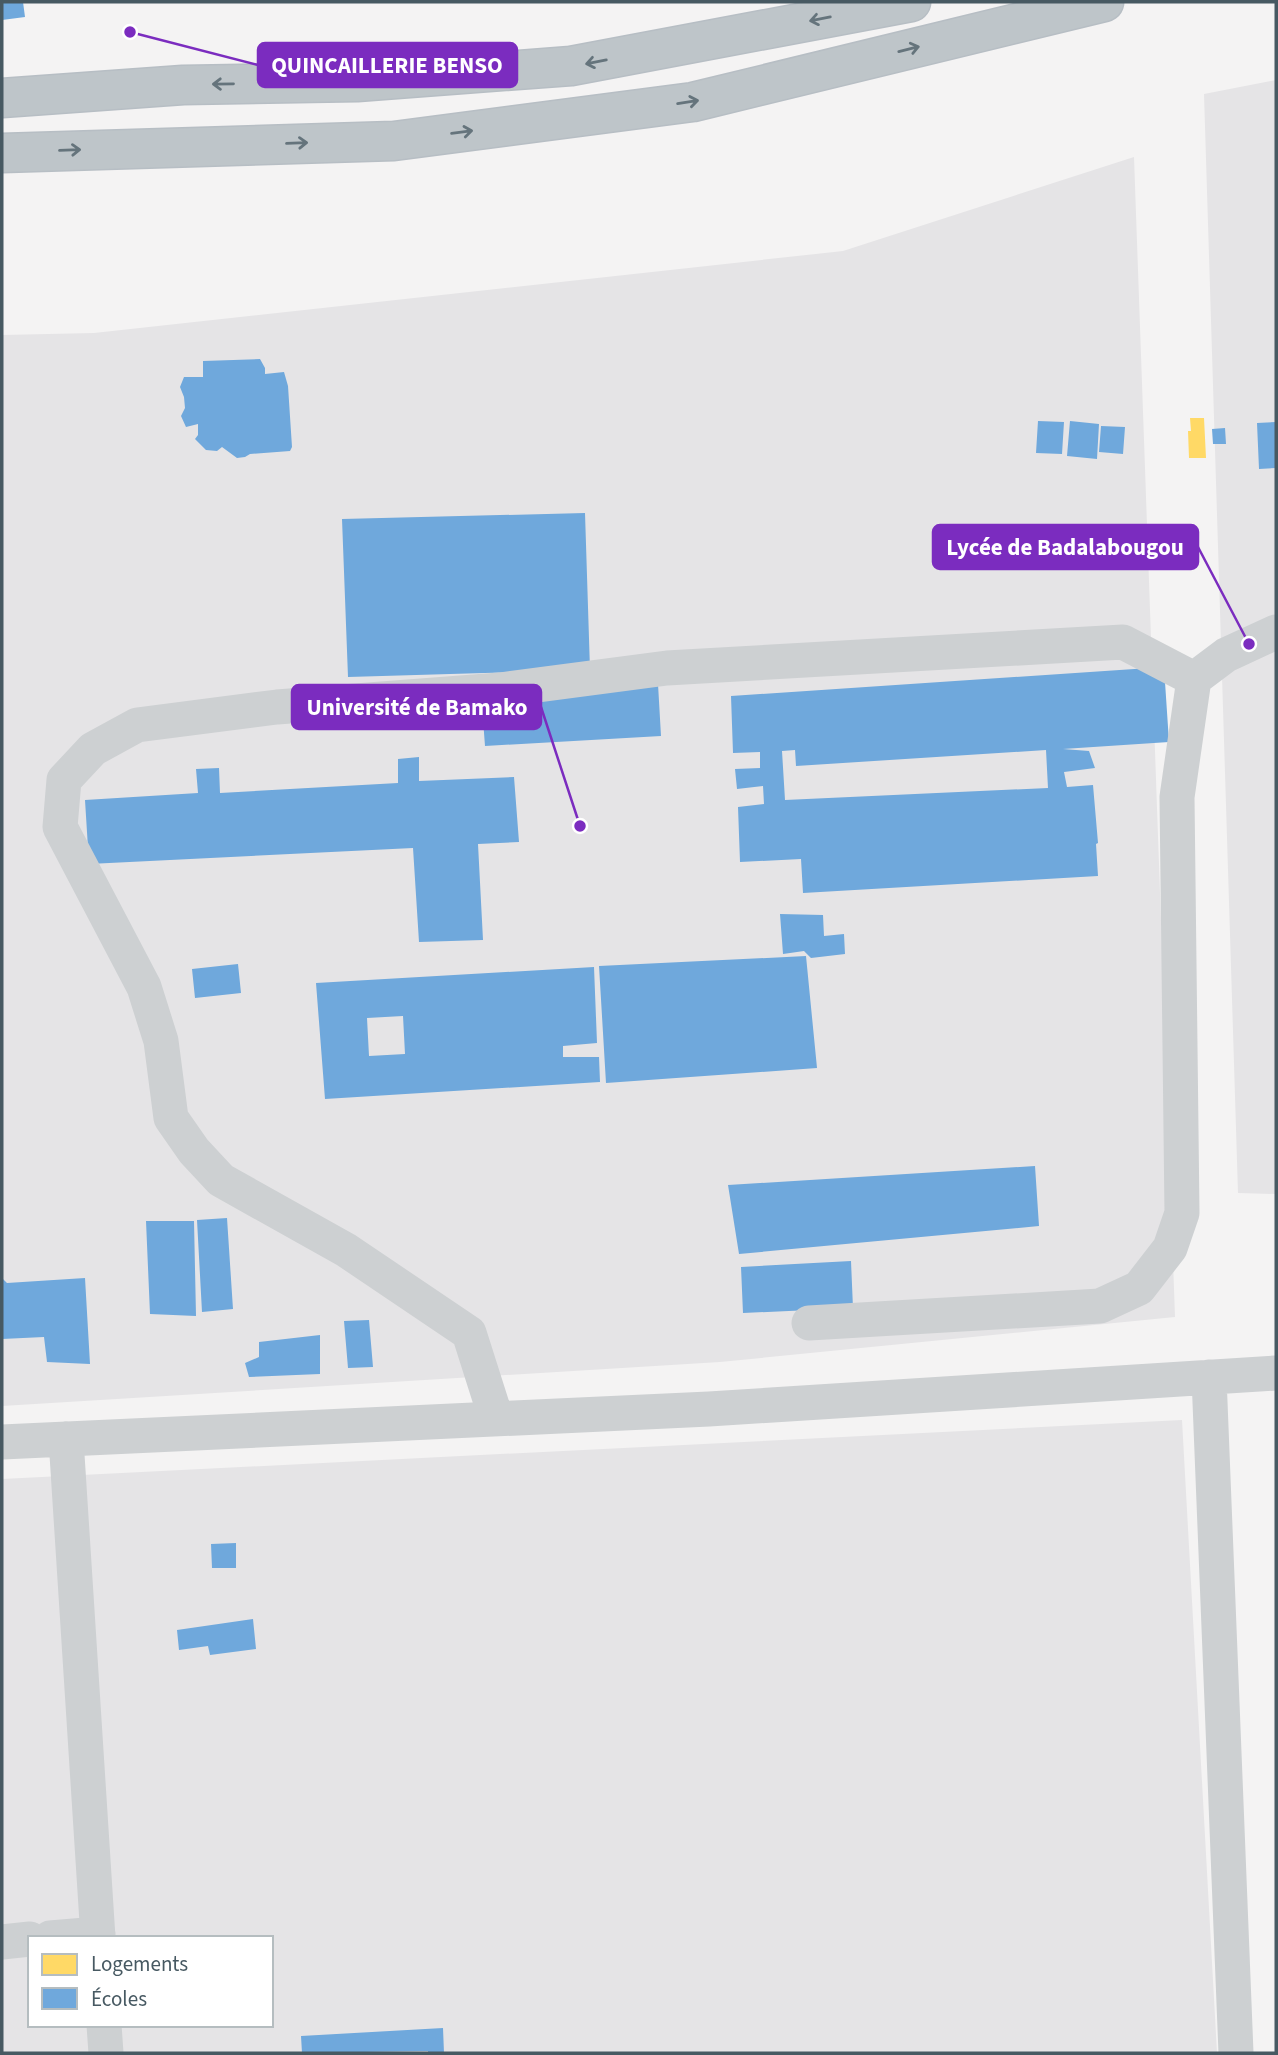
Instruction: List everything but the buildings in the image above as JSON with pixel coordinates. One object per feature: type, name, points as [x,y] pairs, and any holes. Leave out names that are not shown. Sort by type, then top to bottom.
[{"type":"highway","points":[[2,98],[183,85],[357,82],[571,66],[911,2]]},
{"type":"highway","points":[[2,153],[394,141],[693,102],[1104,2]]},
{"type":"street","points":[[810,1323],[1100,1306],[1139,1288],[1170,1248],[1182,1213],[1177,797],[1194,678],[1226,655],[1276,632]]},
{"type":"street","points":[[496,1418],[469,1333],[346,1250],[221,1180],[194,1152],[178,1129],[171,1118],[162,1041],[144,987],[60,827],[64,780],[93,750],[136,725],[277,707],[500,690],[667,668],[1123,642],[1194,678]]},
{"type":"street","points":[[2,1442],[709,1409],[1276,1373]]},
{"type":"street","points":[[1209,1377],[1236,2053]]},
{"type":"street","points":[[66,1439],[98,1936]]},
{"type":"street","points":[[2,1942],[28,1939]]},
{"type":"street","points":[[104,2027],[106,2053]]},
{"type":"shaded area","points":[[1276,80],[1276,1194],[1238,1193],[1204,94]]},
{"type":"shaded area","points":[[1134,157],[1175,1317],[720,1362],[2,1406],[2,335],[94,333],[843,251]]},
{"type":"shaded area","points":[[1182,1420],[1217,2053],[2,2053],[2,1479]]},
{"type":"place","name":"QUINCAILLERIE BENSO","points":[[130,32]]},
{"type":"place","name":"Lycée de Badalabougou","points":[[1249,644]]},
{"type":"place","name":"Université de Bamako","points":[[580,826]]}]
